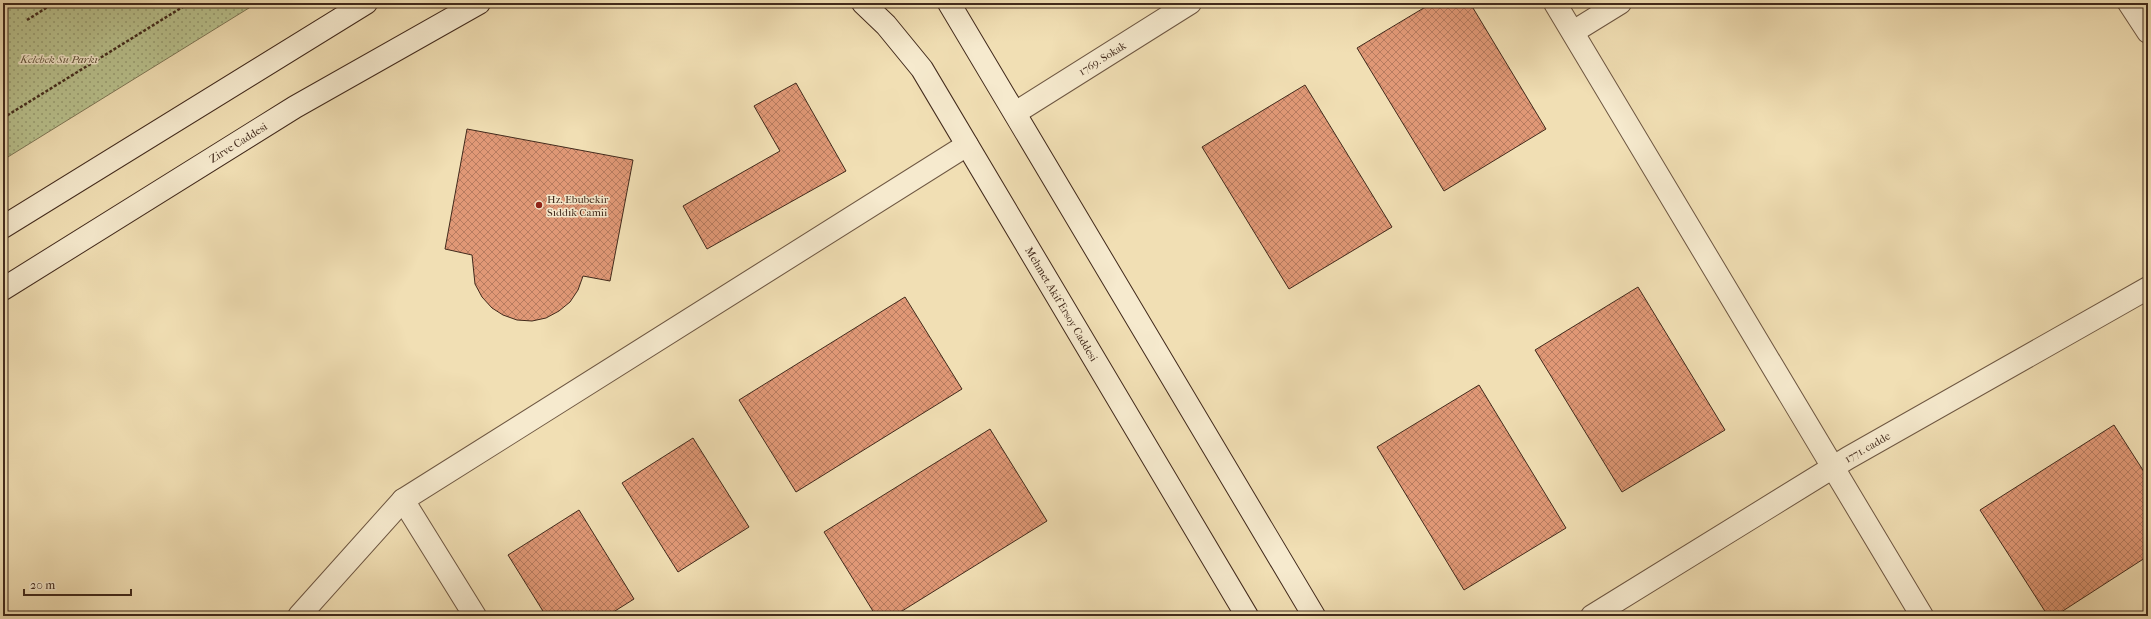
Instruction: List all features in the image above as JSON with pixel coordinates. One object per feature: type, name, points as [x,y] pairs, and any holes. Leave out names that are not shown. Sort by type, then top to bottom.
[{"type":"street","points":[[3,227],[366,3]]},
{"type":"street","name":"Zirve Caddesi","points":[[3,289],[296,107],[479,3]]},
{"type":"street","name":"Mehmet Akif Ersoy Caddesi","points":[[863,3],[886,25],[922,69],[1247,616]]},
{"type":"street","points":[[949,3],[1314,616]]},
{"type":"street","name":"1769. Sokak","points":[[1015,113],[1190,3]]},
{"type":"street","points":[[1555,3],[1922,616]]},
{"type":"street","points":[[1573,32],[1620,3]]},
{"type":"street","points":[[2129,3],[2148,32]]},
{"type":"street","points":[[299,616],[403,500],[967,145]]},
{"type":"street","name":"1771. cadde","points":[[1592,616],[1833,467],[2148,288]]},
{"type":"street","points":[[403,500],[475,616]]},
{"type":"path","points":[[27,20],[54,3]]},
{"type":"path","points":[[3,118],[189,3]]},
{"type":"green space","name":"Kelebek Su Parkı","points":[[3,3],[257,3],[3,160]]},
{"type":"building","points":[[1432,3],[1470,3],[1546,129],[1444,191],[1357,48]]},
{"type":"building","points":[[796,83],[846,171],[707,249],[683,206],[780,151],[754,106]]},
{"type":"building","points":[[1305,85],[1392,227],[1289,289],[1202,147]]},
{"type":"building","name":"Hz. Ebubekir Sıddık Camii","points":[[467,129],[633,160],[610,281],[583,276],[578,290],[570,302],[559,311],[546,318],[532,321],[517,320],[503,315],[492,308],[482,297],[475,284],[472,255],[445,249]]},
{"type":"building","points":[[1638,287],[1725,430],[1622,492],[1535,350]]},
{"type":"building","points":[[905,297],[962,389],[796,492],[739,400]]},
{"type":"building","points":[[1479,385],[1566,528],[1464,590],[1377,447]]},
{"type":"building","points":[[2114,425],[2148,478],[2148,556],[2055,616],[2048,616],[1980,510]]},
{"type":"building","points":[[990,429],[1047,521],[894,616],[876,616],[824,532]]},
{"type":"building","points":[[693,438],[749,527],[678,572],[622,483]]},
{"type":"building","points":[[579,510],[634,599],[607,616],[546,616],[508,555]]},
{"type":"place","name":"Hz. Ebubekir Sıddık Camii","points":[[539,205]]}]
